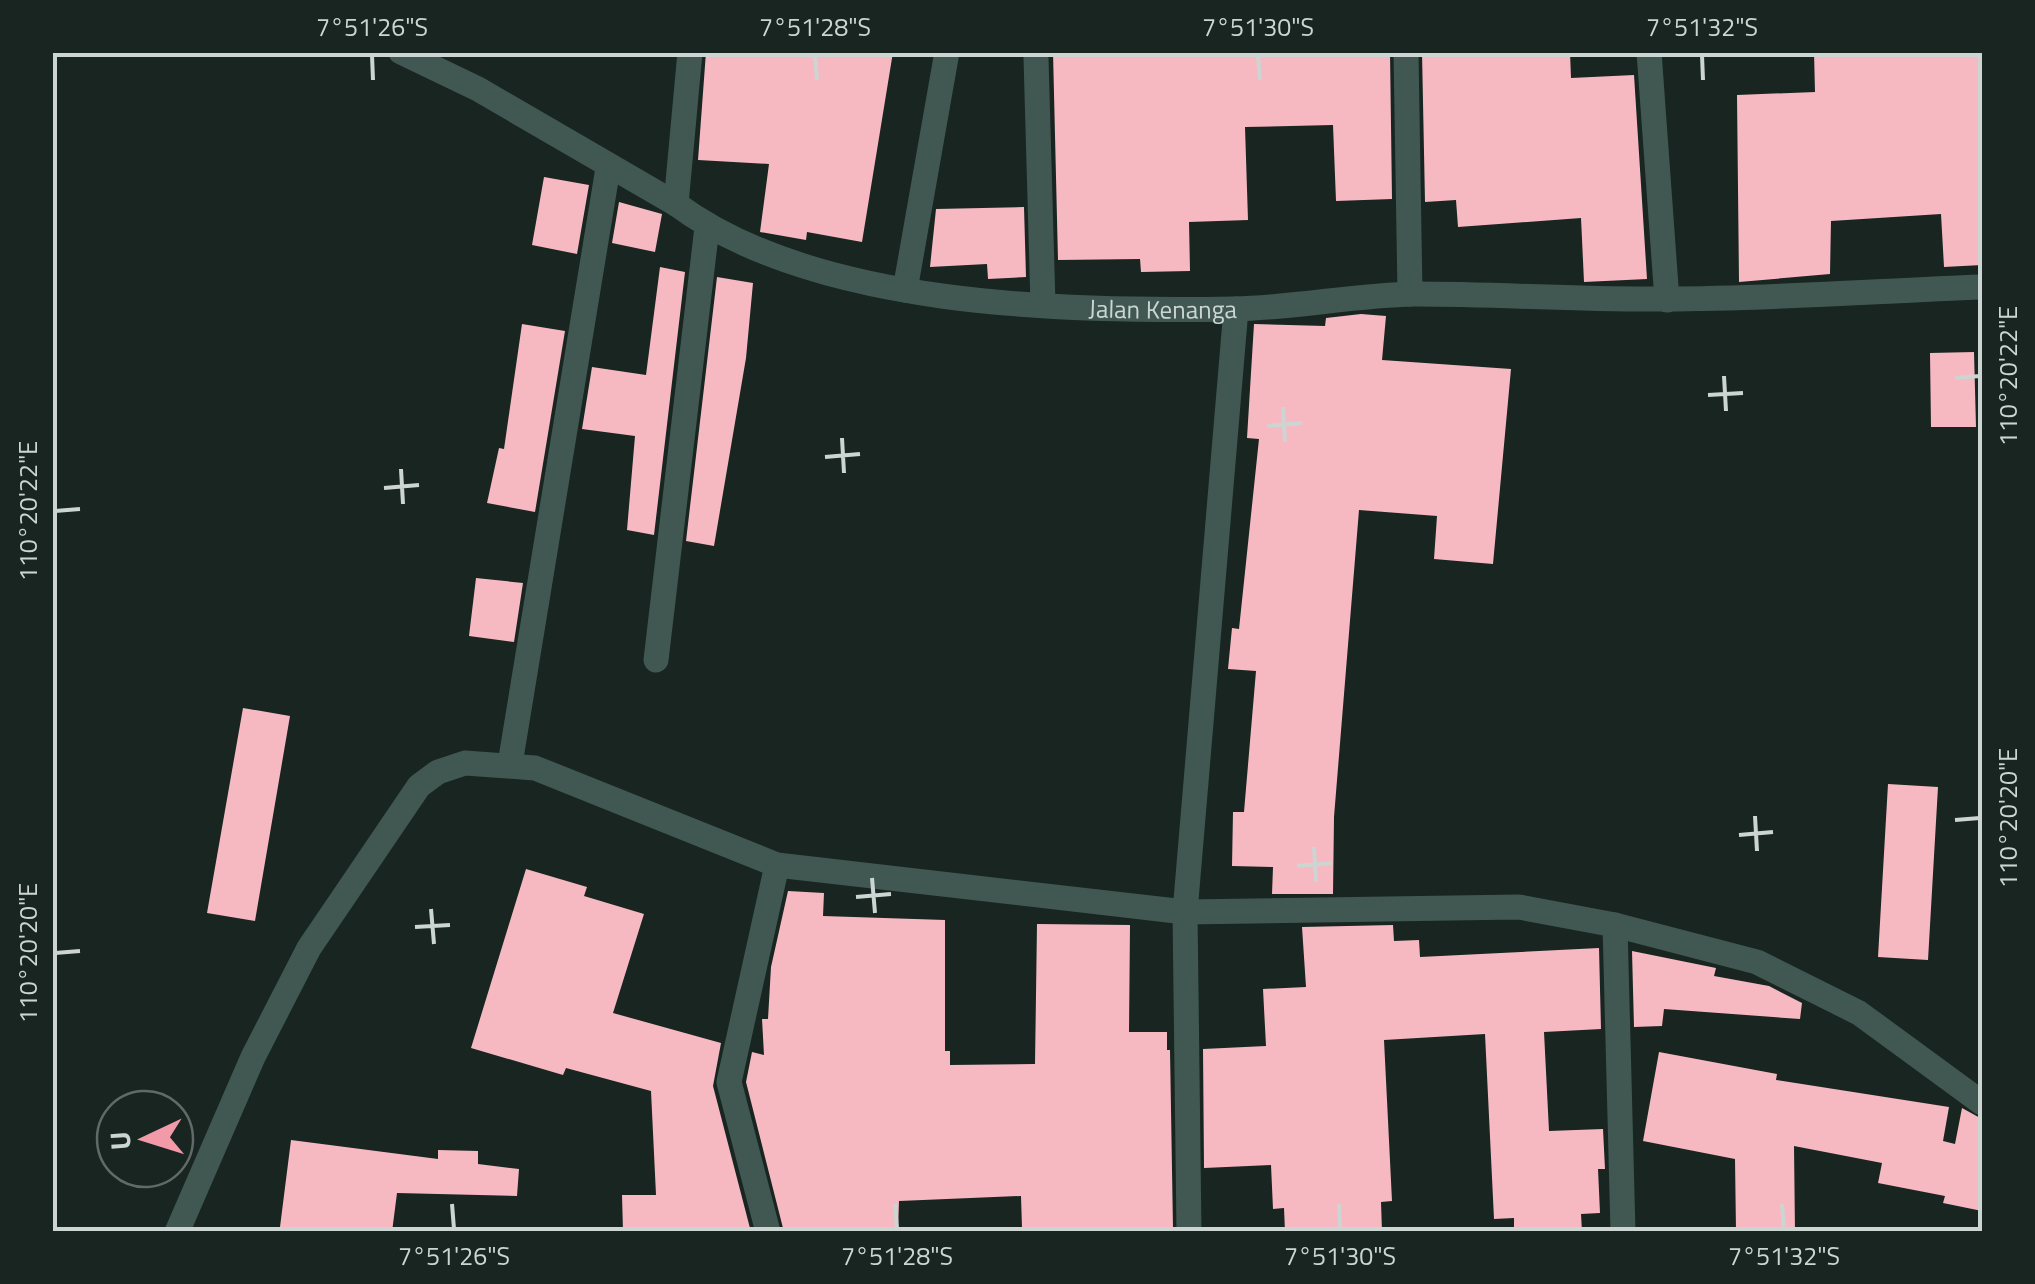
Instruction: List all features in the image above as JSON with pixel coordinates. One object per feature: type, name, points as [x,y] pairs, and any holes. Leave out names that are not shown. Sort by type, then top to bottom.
[{"type":"street","name":"Jalan Kenanga","points":[[401,52],[478,89],[608,168],[676,204],[706,226],[823,272],[905,290],[1043,305],[1236,309],[1410,294],[1667,300],[1982,287]]},
{"type":"street","points":[[676,204],[690,52]]},
{"type":"street","points":[[905,290],[946,52]]},
{"type":"street","points":[[1406,52],[1410,294]]},
{"type":"street","points":[[1649,52],[1667,300]]},
{"type":"street","points":[[1036,58],[1043,305]]},
{"type":"street","points":[[510,764],[608,168]]},
{"type":"street","points":[[656,660],[706,226]]},
{"type":"street","points":[[1189,1232],[1185,912],[1236,309]]},
{"type":"street","points":[[177,1232],[253,1057],[310,948],[420,786],[438,772],[465,763],[536,768],[777,865],[1185,912],[1520,906],[1615,926],[1757,962],[1859,1013],[1982,1103]]},
{"type":"street","points":[[768,1232],[729,1082],[777,865]]},
{"type":"street","points":[[1615,926],[1623,1232]]},
{"type":"building","points":[[706,52],[893,52],[862,242],[807,232],[806,240],[760,232],[769,164],[698,160]]},
{"type":"building","points":[[1053,52],[1390,52],[1392,199],[1336,201],[1333,125],[1245,127],[1248,220],[1189,222],[1190,271],[1141,272],[1140,259],[1058,260]]},
{"type":"building","points":[[1422,52],[1570,52],[1571,78],[1634,75],[1647,279],[1584,282],[1581,218],[1458,227],[1456,200],[1425,202]]},
{"type":"building","points":[[1814,52],[1982,52],[1982,265],[1944,267],[1941,214],[1831,221],[1830,274],[1739,282],[1737,95],[1815,92]]},
{"type":"building","points":[[544,177],[589,185],[577,254],[532,245]]},
{"type":"building","points":[[619,202],[662,214],[655,252],[612,243]]},
{"type":"building","points":[[1024,207],[1026,277],[988,279],[987,264],[930,267],[936,209]]},
{"type":"building","points":[[660,267],[685,272],[654,535],[627,530],[635,436],[582,429],[592,367],[646,375]]},
{"type":"building","points":[[717,277],[753,283],[746,358],[714,546],[686,541]]},
{"type":"building","points":[[1386,316],[1382,360],[1511,369],[1493,564],[1434,559],[1437,516],[1359,510],[1334,817],[1333,894],[1272,894],[1273,867],[1232,866],[1233,812],[1244,812],[1256,671],[1228,669],[1232,628],[1239,629],[1259,439],[1247,438],[1254,324],[1325,326],[1326,318]]},
{"type":"building","points":[[522,324],[565,331],[535,512],[487,503],[499,448],[504,449]]},
{"type":"building","points":[[1974,352],[1976,427],[1931,427],[1930,353]]},
{"type":"building","points":[[476,578],[523,583],[514,642],[469,636]]},
{"type":"building","points":[[243,708],[290,716],[255,921],[207,913]]},
{"type":"building","points":[[1888,784],[1938,787],[1928,960],[1878,957]]},
{"type":"building","points":[[526,869],[587,887],[584,896],[644,914],[613,1013],[721,1043],[713,1086],[751,1232],[623,1232],[622,1195],[656,1195],[651,1091],[566,1068],[563,1075],[471,1048]]},
{"type":"building","points":[[788,891],[824,893],[823,916],[945,920],[945,1051],[950,1051],[950,1065],[1035,1064],[1037,924],[1130,925],[1129,1032],[1167,1032],[1170,1050],[1173,1229],[1022,1228],[1021,1196],[899,1201],[898,1232],[784,1232],[746,1082],[752,1052],[764,1055],[762,1019],[768,1019],[771,967]]},
{"type":"building","points":[[1393,925],[1394,941],[1419,940],[1420,957],[1599,948],[1601,1029],[1544,1032],[1549,1131],[1603,1129],[1605,1169],[1598,1169],[1600,1213],[1581,1214],[1582,1232],[1514,1232],[1514,1218],[1494,1219],[1485,1034],[1384,1040],[1392,1201],[1381,1202],[1382,1232],[1285,1232],[1284,1208],[1273,1209],[1271,1165],[1204,1168],[1203,1049],[1266,1046],[1263,989],[1306,987],[1302,927]]},
{"type":"building","points":[[1632,951],[1716,968],[1714,976],[1769,986],[1802,1003],[1800,1019],[1664,1009],[1662,1026],[1634,1027]]},
{"type":"building","points":[[1659,1052],[1777,1074],[1776,1080],[1949,1107],[1943,1141],[1955,1144],[1962,1108],[1982,1119],[1982,1211],[1943,1203],[1945,1196],[1878,1183],[1882,1163],[1794,1146],[1795,1232],[1736,1232],[1735,1159],[1643,1141]]},
{"type":"building","points":[[291,1140],[438,1159],[438,1150],[478,1151],[478,1164],[519,1169],[517,1196],[397,1193],[392,1232],[280,1227]]}]
